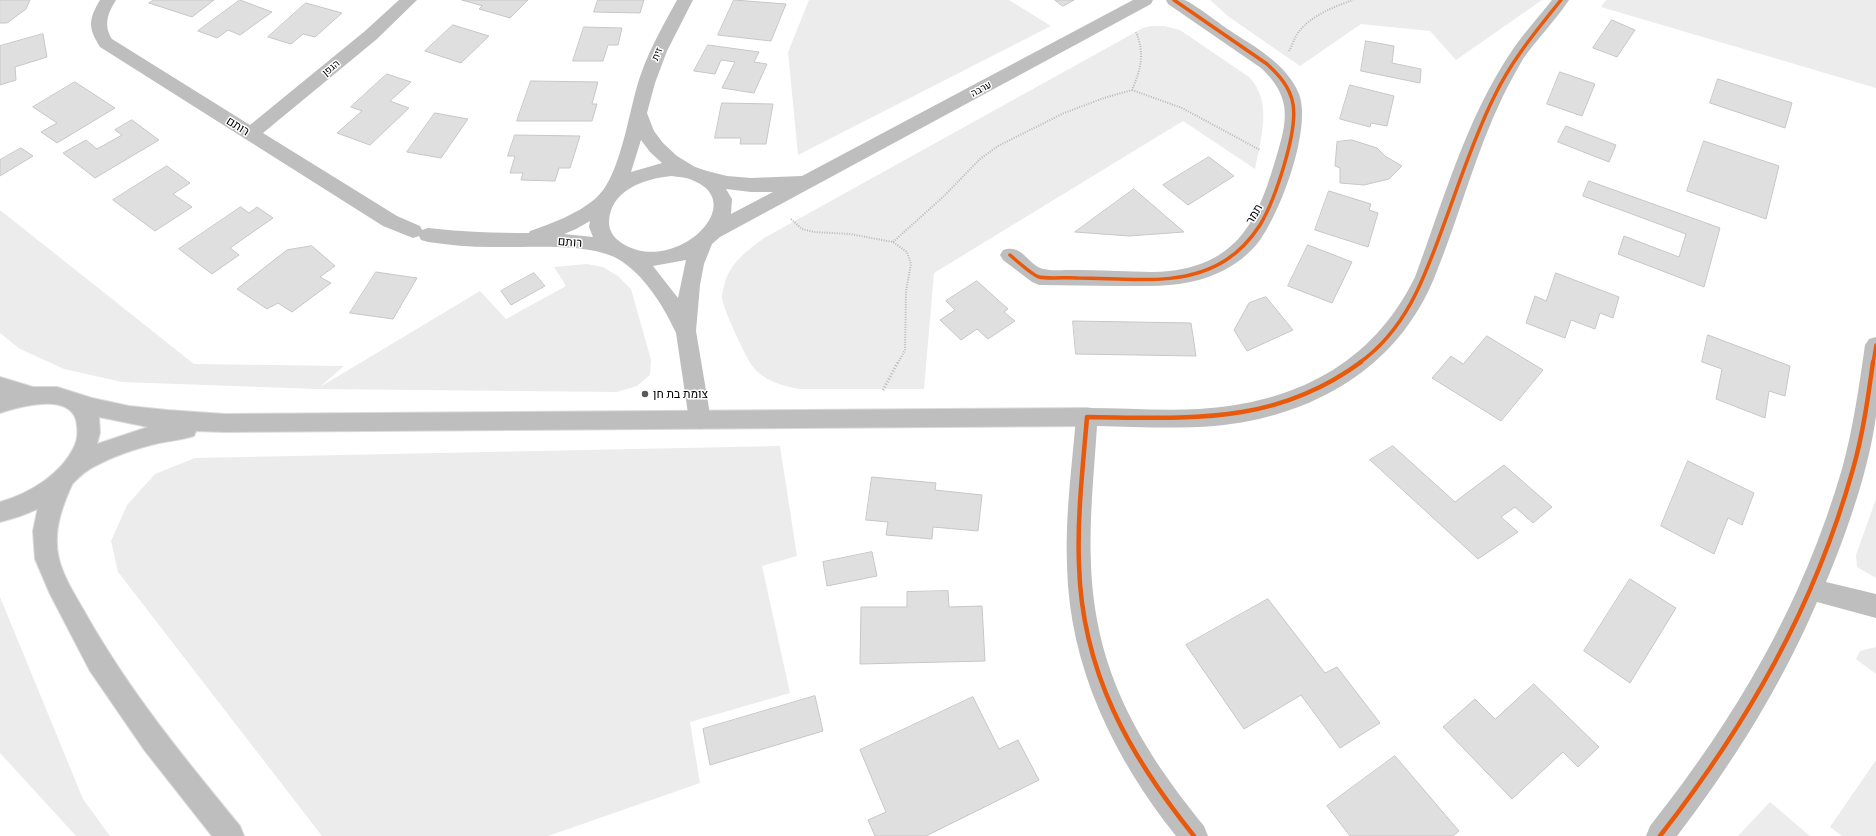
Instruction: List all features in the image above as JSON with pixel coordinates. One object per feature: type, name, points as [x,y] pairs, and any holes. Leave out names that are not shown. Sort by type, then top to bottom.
[{"type":"main road","name":"רותם","points":[[108,0],[100,12],[98,23],[99,33],[106,43],[390,221],[420,233],[468,239],[582,242],[603,245],[622,253]]},
{"type":"main road","name":"הגפן","points":[[250,134],[371,35],[409,0]]},
{"type":"main road","name":"זית","points":[[606,199],[623,169],[646,83],[656,56],[685,0]]},
{"type":"main road","name":"ערבה","points":[[709,237],[772,201],[1145,0]]},
{"type":"main road","name":"תמר","points":[[1010,255],[1039,277],[1167,279],[1205,271],[1234,254],[1256,230],[1272,202],[1293,131],[1294,112],[1290,93],[1278,75],[1257,57],[1174,0]]},
{"type":"main road","points":[[0,386],[32,395],[55,395],[66,397],[94,408],[129,415],[167,420],[225,423],[867,418],[1185,418],[1234,414],[1278,405],[1317,390],[1349,371],[1376,349],[1398,326],[1416,296],[1480,129],[1501,82],[1516,57],[1561,0]]},
{"type":"main road","points":[[638,113],[647,136],[658,150],[674,164],[698,175],[717,189],[723,204],[721,218],[697,255],[690,277],[686,333],[700,420]]},
{"type":"main road","points":[[686,333],[664,292],[652,278],[622,253],[609,245],[600,230],[600,212],[606,199],[625,181],[647,172],[671,169],[698,175]]},
{"type":"main road","name":"ערבה","points":[[698,175],[734,184],[761,185],[788,183],[816,178]]},
{"type":"main road","name":"רותם","points":[[522,240],[547,233],[569,224],[606,199]]},
{"type":"main road","points":[[622,253],[638,258],[664,258],[688,251],[709,237]]},
{"type":"main road","points":[[1660,836],[1686,805],[1735,734],[1775,666],[1812,589],[1833,533],[1853,469],[1873,383],[1876,345]]},
{"type":"main road","points":[[0,404],[32,395]]},
{"type":"main road","points":[[74,401],[82,407],[87,414],[89,433],[82,455],[69,472],[50,507],[45,531],[47,559],[62,594],[99,662],[154,742],[230,836]]},
{"type":"main road","points":[[1087,417],[1079,536],[1080,586],[1086,638],[1103,691],[1129,747],[1169,806],[1194,836]]},
{"type":"main road","points":[[0,512],[21,506],[37,498],[69,472],[105,449],[162,433],[225,423]]},
{"type":"main road","points":[[1812,589],[1876,606]]},
{"type":"path","points":[[1278,75],[1297,34],[1312,20],[1333,8],[1353,0]]},
{"type":"path","points":[[1126,11],[1139,38],[1144,61],[1132,90]]},
{"type":"path","points":[[893,242],[944,196],[980,160],[998,146],[1064,113],[1104,98],[1132,90],[1180,107],[1226,130],[1283,164]]},
{"type":"path","points":[[772,201],[802,229],[814,232],[850,234],[893,242],[907,252],[911,264],[906,291],[905,350],[867,418]]},
{"type":"shaded area","points":[[809,0],[1009,0],[1051,26],[798,155],[788,52]]},
{"type":"shaded area","points":[[1210,0],[1542,0],[1456,60],[1430,31],[1361,24],[1300,66],[1229,17]]},
{"type":"shaded area","points":[[1606,0],[1876,0],[1876,88],[1601,7]]},
{"type":"shaded area","points":[[1151,26],[1164,26],[1180,30],[1249,77],[1261,98],[1263,109],[1262,133],[1255,169],[1183,121],[934,273],[924,389],[799,389],[780,384],[757,372],[745,354],[735,333],[722,298],[726,278],[734,264],[745,253],[764,238],[1143,28]]},
{"type":"shaded area","points":[[0,210],[194,364],[344,366],[320,387],[480,291],[506,319],[566,286],[554,267],[587,264],[603,267],[618,276],[631,289],[651,360],[650,375],[637,386],[617,392],[317,389],[122,382],[64,369],[20,349],[0,333]]},
{"type":"shaded area","points":[[780,446],[797,556],[762,566],[790,693],[690,722],[700,783],[548,836],[322,836],[118,572],[111,541],[127,505],[155,474],[195,458]]},
{"type":"shaded area","points":[[1876,499],[1876,578],[1857,567],[1856,555]]},
{"type":"shaded area","points":[[0,597],[83,799],[110,836],[76,836],[0,753]]},
{"type":"shaded area","points":[[1876,647],[1876,674],[1856,659],[1860,651]]},
{"type":"shaded area","points":[[1876,760],[1876,836],[1842,836],[1830,827]]},
{"type":"shaded area","points":[[1770,802],[1810,836],[1738,836]]},
{"type":"building","points":[[0,0],[30,0],[26,9],[7,23],[0,23]]},
{"type":"building","points":[[154,0],[214,0],[192,17],[149,3]]},
{"type":"building","points":[[240,0],[272,12],[240,35],[228,30],[217,38],[198,31]]},
{"type":"building","points":[[462,0],[528,0],[510,18],[479,9],[482,6]]},
{"type":"building","points":[[598,0],[644,0],[640,13],[594,12]]},
{"type":"building","points":[[734,0],[786,4],[771,41],[718,35]]},
{"type":"building","points":[[1055,0],[1074,0],[1063,6]]},
{"type":"building","points":[[306,3],[342,13],[315,37],[303,34],[291,44],[268,37]]},
{"type":"building","points":[[1612,20],[1635,30],[1617,57],[1593,48]]},
{"type":"building","points":[[453,25],[489,36],[461,63],[425,51]]},
{"type":"building","points":[[584,27],[622,28],[618,45],[608,45],[603,61],[573,61]]},
{"type":"building","points":[[43,34],[47,57],[15,67],[16,80],[0,85],[0,46]]},
{"type":"building","points":[[1366,41],[1394,46],[1392,63],[1421,69],[1420,83],[1361,71]]},
{"type":"building","points":[[708,45],[759,52],[754,62],[767,64],[754,93],[722,88],[735,62],[721,60],[715,74],[694,71]]},
{"type":"building","points":[[1560,72],[1595,84],[1582,116],[1547,104]]},
{"type":"building","points":[[387,74],[411,82],[390,101],[409,108],[370,145],[337,133],[362,111],[351,107]]},
{"type":"building","points":[[1718,79],[1792,103],[1785,128],[1710,103]]},
{"type":"building","points":[[531,81],[598,82],[592,104],[597,104],[592,121],[517,121]]},
{"type":"building","points":[[75,82],[115,108],[57,143],[41,132],[57,123],[33,107]]},
{"type":"building","points":[[1350,85],[1394,96],[1387,126],[1371,123],[1370,127],[1340,119]]},
{"type":"building","points":[[722,103],[773,104],[766,144],[740,144],[741,138],[715,138]]},
{"type":"building","points":[[435,113],[468,119],[441,158],[407,152]]},
{"type":"building","points":[[132,120],[159,140],[95,178],[63,153],[86,140],[97,149],[122,135],[115,130]]},
{"type":"building","points":[[1566,126],[1616,145],[1609,162],[1558,142]]},
{"type":"building","points":[[515,135],[580,136],[570,168],[559,168],[555,181],[521,180],[523,173],[510,173],[515,156],[508,156]]},
{"type":"building","points":[[1352,140],[1377,148],[1385,156],[1402,166],[1389,179],[1364,185],[1340,183],[1340,168],[1335,166],[1337,142]]},
{"type":"building","points":[[1704,141],[1779,166],[1766,219],[1687,191]]},
{"type":"building","points":[[21,148],[33,156],[0,176],[0,160]]},
{"type":"building","points":[[1209,157],[1234,176],[1188,205],[1163,185]]},
{"type":"building","points":[[167,166],[190,183],[173,194],[192,207],[155,231],[113,200]]},
{"type":"building","points":[[1589,181],[1720,228],[1704,287],[1618,254],[1624,236],[1679,257],[1686,234],[1583,196]]},
{"type":"building","points":[[1134,189],[1184,232],[1129,236],[1075,232]]},
{"type":"building","points":[[1329,191],[1371,204],[1369,210],[1378,213],[1368,247],[1315,230]]},
{"type":"building","points":[[241,207],[249,213],[257,207],[273,218],[230,248],[239,255],[212,274],[179,249]]},
{"type":"building","points":[[1308,245],[1352,262],[1332,303],[1288,286]]},
{"type":"building","points":[[312,246],[335,266],[320,277],[331,283],[292,312],[278,303],[267,309],[237,289],[287,250]]},
{"type":"building","points":[[376,272],[417,278],[393,319],[350,313]]},
{"type":"building","points":[[534,273],[545,286],[511,305],[501,291]]},
{"type":"building","points":[[1556,273],[1619,297],[1613,318],[1600,313],[1595,329],[1571,320],[1565,338],[1526,323],[1535,296],[1546,301]]},
{"type":"building","points":[[977,281],[1008,309],[1004,312],[1015,321],[988,339],[977,329],[961,340],[940,320],[955,310],[946,301]]},
{"type":"building","points":[[1266,297],[1293,330],[1247,351],[1234,330],[1249,303]]},
{"type":"building","points":[[1073,321],[1191,323],[1196,356],[1076,354]]},
{"type":"building","points":[[1708,335],[1790,366],[1785,396],[1769,391],[1765,418],[1716,399],[1722,369],[1702,362]]},
{"type":"building","points":[[1487,336],[1543,370],[1501,421],[1432,378],[1451,356],[1463,364]]},
{"type":"building","points":[[1393,446],[1455,502],[1504,465],[1552,507],[1533,523],[1515,507],[1501,517],[1518,532],[1478,559],[1370,460]]},
{"type":"building","points":[[1688,461],[1754,493],[1742,525],[1728,518],[1714,554],[1661,526]]},
{"type":"building","points":[[872,477],[936,483],[935,490],[982,495],[978,531],[933,527],[932,539],[886,535],[888,522],[866,520]]},
{"type":"building","points":[[872,552],[877,576],[827,586],[823,562]]},
{"type":"building","points":[[1630,579],[1676,608],[1630,683],[1584,651]]},
{"type":"building","points":[[948,591],[949,607],[982,606],[985,661],[860,664],[861,607],[907,607],[907,592]]},
{"type":"building","points":[[1268,599],[1325,673],[1337,667],[1380,723],[1340,748],[1301,695],[1244,729],[1186,645]]},
{"type":"building","points":[[1534,684],[1599,747],[1578,767],[1563,752],[1512,799],[1443,727],[1475,699],[1495,719]]},
{"type":"building","points":[[815,696],[823,731],[710,765],[703,729]]},
{"type":"building","points":[[973,697],[999,749],[1018,740],[1039,780],[926,836],[875,836],[868,820],[886,812],[860,750]]},
{"type":"building","points":[[1395,756],[1459,831],[1453,836],[1350,836],[1327,806]]},
{"type":"cycle path","points":[[1010,255],[1039,277],[1167,279],[1193,274],[1226,260],[1244,245],[1260,225],[1271,202],[1292,134],[1294,114],[1290,94],[1285,84],[1267,64],[1174,0]]},
{"type":"cycle path","points":[[1194,836],[1151,780],[1133,751],[1103,689],[1092,656],[1084,622],[1080,587],[1078,545],[1087,417],[1199,418],[1258,410],[1303,395],[1325,385],[1346,373],[1365,359],[1383,343],[1398,325],[1413,302],[1425,277],[1475,139],[1494,96],[1516,57],[1561,0]]},
{"type":"cycle path","points":[[1660,836],[1692,795],[1750,708],[1776,663],[1820,569],[1838,519],[1857,454],[1864,423],[1876,345]]},
{"type":"place","name":"צומת בת חן","points":[[645,394]]}]
